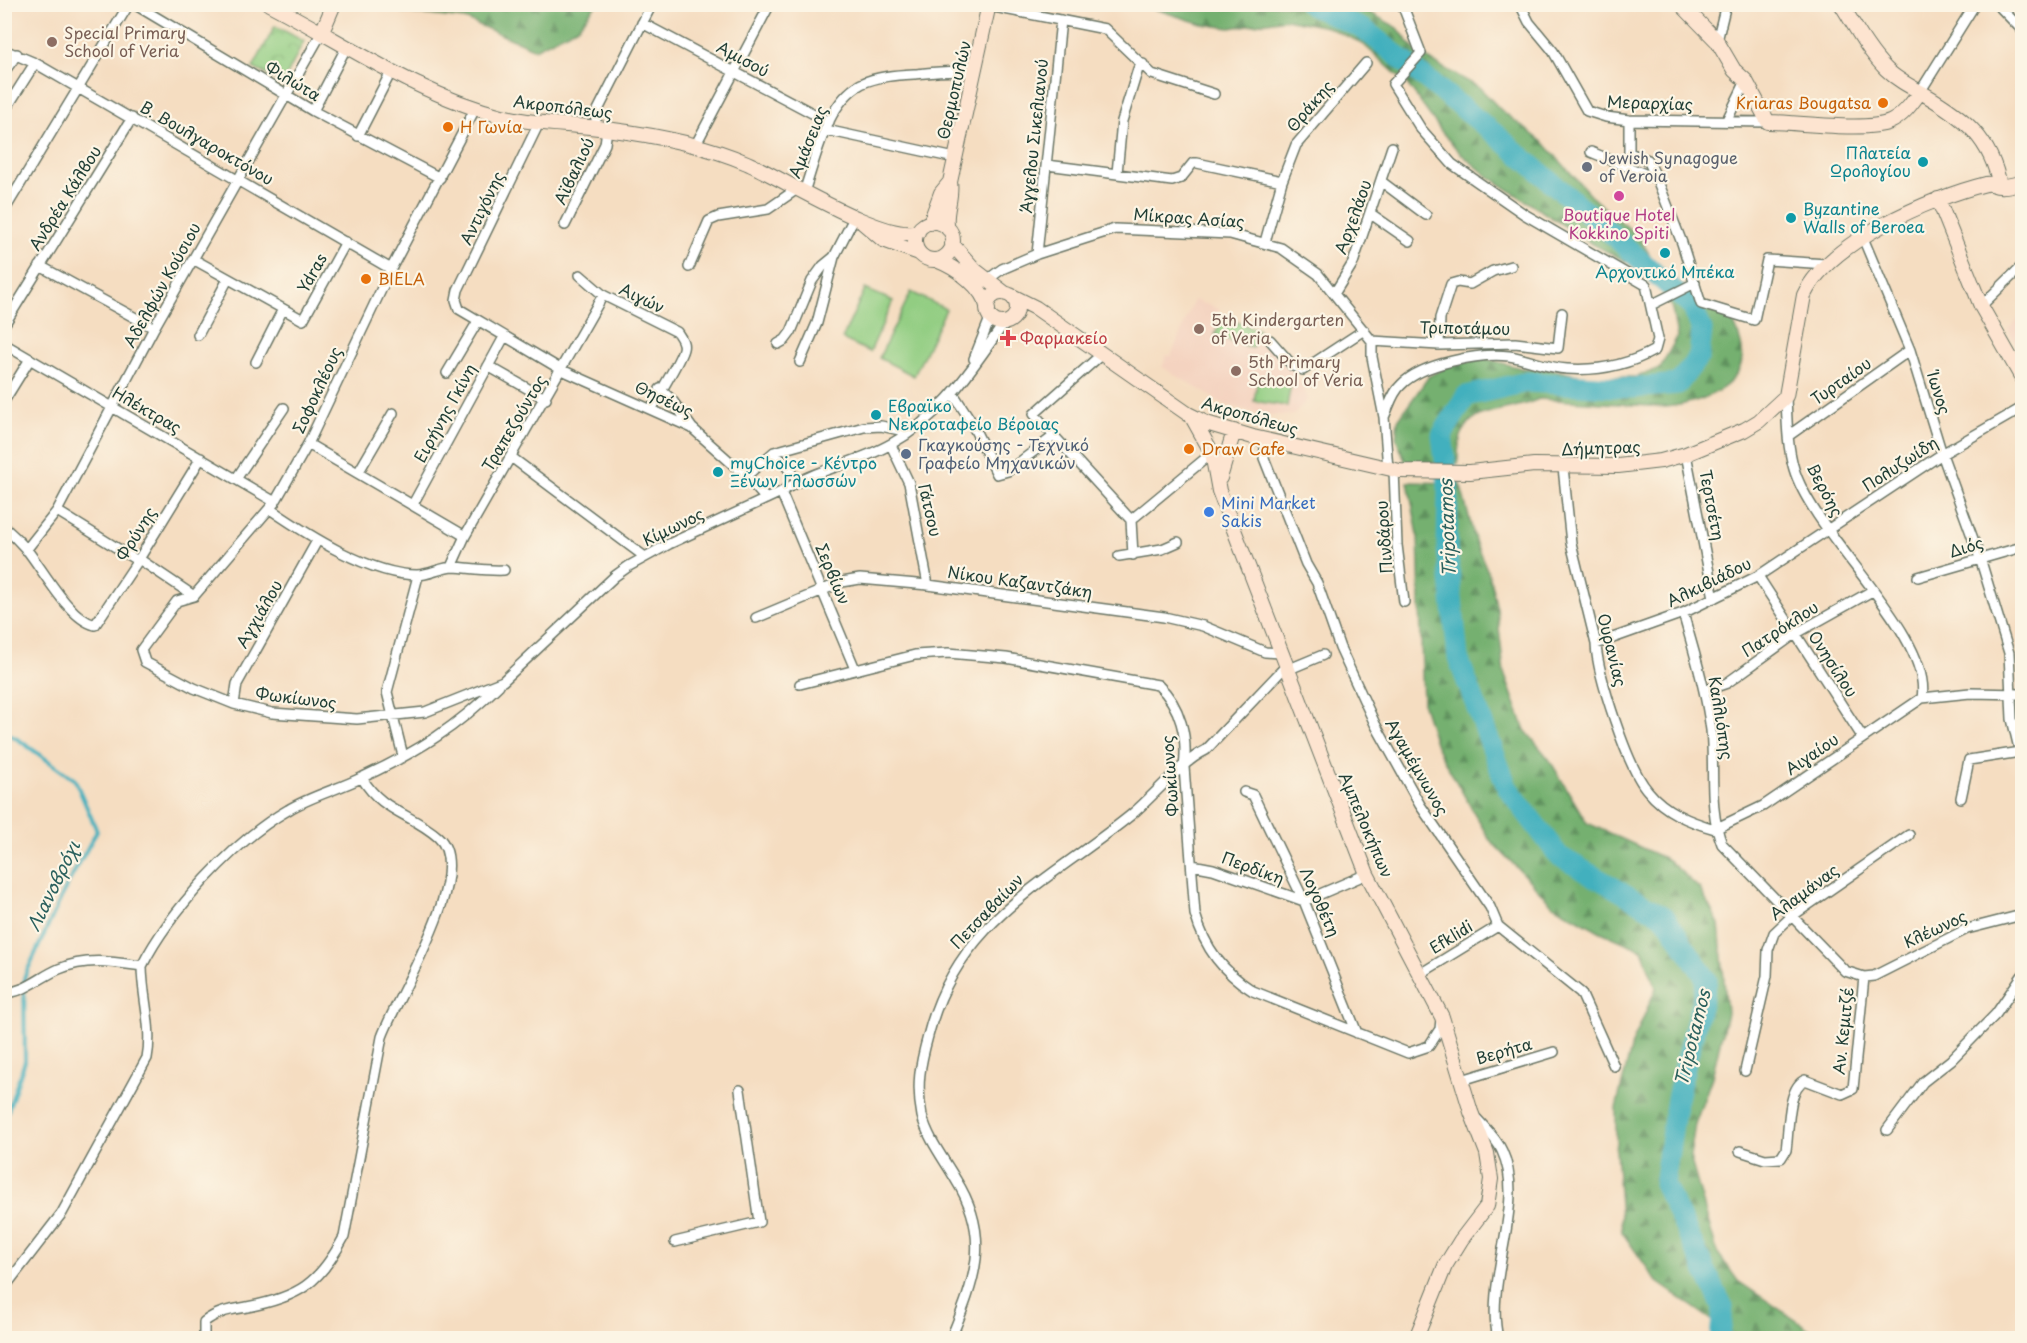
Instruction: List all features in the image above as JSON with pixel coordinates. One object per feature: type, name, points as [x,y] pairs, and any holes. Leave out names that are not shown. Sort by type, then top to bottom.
[{"type":"street","points":[[4,211],[129,4]]},
{"type":"street","name":"Φιλώτα","points":[[134,4],[313,111],[440,178]]},
{"type":"street","name":"Ακροπόλεως","points":[[269,4],[391,72],[476,109],[505,117],[601,128],[695,146],[747,163],[857,220],[882,240],[919,253]]},
{"type":"street","name":"Αϊβαλιού","points":[[565,225],[605,144],[597,112],[652,4]]},
{"type":"street","points":[[695,146],[770,4]]},
{"type":"street","points":[[919,4],[989,5],[1105,29],[1152,74],[1214,94]]},
{"type":"street","name":"Τριποτάμου","points":[[1384,417],[1395,392],[1407,380],[1463,357],[1507,356],[1564,369],[1589,369],[1623,364],[1655,350],[1658,343],[1647,285],[1524,214],[1452,164],[1421,129],[1393,84],[1421,53],[1402,4]]},
{"type":"street","name":"Μεραρχίας","points":[[1520,4],[1528,22],[1553,51],[1587,111],[1606,117],[1629,120],[1768,122]]},
{"type":"street","points":[[1681,4],[1717,41],[1734,69],[1746,81],[1768,122],[1869,126],[1890,122],[1902,114],[1920,92],[1975,4]]},
{"type":"street","points":[[1717,41],[1726,4]]},
{"type":"street","points":[[1841,4],[1886,68],[1948,108],[1977,134],[1993,156],[2000,186]]},
{"type":"street","points":[[1996,4],[2022,30]]},
{"type":"street","points":[[322,32],[334,5]]},
{"type":"street","name":"Θερμοπυλών","points":[[948,229],[946,223],[952,193],[950,182],[989,5]]},
{"type":"street","name":"Άγγελου Σικελιανού","points":[[1037,254],[1061,20]]},
{"type":"street","name":"Αμισού","points":[[642,23],[735,72],[828,126],[955,158]]},
{"type":"street","name":"Αδελφών Κούσιου","points":[[26,549],[57,511],[192,259],[322,32]]},
{"type":"street","points":[[313,111],[347,46]]},
{"type":"street","name":"Β. Βουλγαροκτόνου","points":[[4,50],[35,63],[80,88],[391,269]]},
{"type":"street","points":[[4,72],[16,54]]},
{"type":"street","points":[[4,112],[35,63]]},
{"type":"street","name":"Θράκης","points":[[1265,242],[1282,181],[1300,139],[1366,63]]},
{"type":"street","points":[[1117,173],[1122,121],[1138,69],[1143,64]]},
{"type":"street","name":"Αμάσειας","points":[[801,191],[828,126],[845,97],[860,85],[876,79],[958,70],[974,72]]},
{"type":"street","points":[[358,136],[391,72]]},
{"type":"street","points":[[1728,120],[1746,81]]},
{"type":"street","name":"Σοφοκλέους","points":[[141,650],[177,601],[194,596],[272,506],[308,444],[391,269],[476,109]]},
{"type":"street","name":"Ανδρέα Κάλβου","points":[[4,325],[132,118]]},
{"type":"street","points":[[1629,120],[1629,153],[1648,160],[1658,179],[1701,304],[1754,320],[1767,260],[1826,264]]},
{"type":"street","name":"Αντιγόνης","points":[[478,321],[459,309],[456,300],[458,291],[540,121]]},
{"type":"street","name":"Αρχελάου","points":[[1334,294],[1353,263],[1392,147]]},
{"type":"street","points":[[1591,152],[1658,179]]},
{"type":"street","points":[[1047,165],[1177,180],[1195,163],[1282,181]]},
{"type":"street","name":"Θερμοπυλών","points":[[930,223],[941,194],[950,182]]},
{"type":"street","points":[[1382,182],[1426,215]]},
{"type":"street","name":"Βερόης","points":[[1922,698],[1922,677],[1909,644],[1827,529],[1794,470],[1788,436],[1786,396],[1804,295],[1811,281],[1826,264],[1869,235],[1939,203],[1993,192],[2000,186],[2022,182]]},
{"type":"street","points":[[689,267],[709,221],[718,217],[768,209],[801,191]]},
{"type":"street","points":[[1939,203],[1981,306],[2022,378]]},
{"type":"street","points":[[1371,214],[1410,241]]},
{"type":"street","points":[[800,362],[817,323],[834,257],[857,220]]},
{"type":"street","name":"Ακροπόλεως","points":[[857,220],[903,233],[918,232]]},
{"type":"street","points":[[936,260],[947,255],[952,244],[948,229],[940,224],[930,223],[918,232],[915,243],[919,253],[926,258],[936,260],[974,285],[985,300],[989,312],[1000,323],[1046,318]]},
{"type":"street","name":"Μίκρας Ασίας","points":[[987,280],[1002,269],[1037,254],[1103,231],[1121,228],[1230,234],[1265,242],[1307,264],[1372,341]]},
{"type":"street","name":"Ίωνος","points":[[1869,235],[1910,350],[1942,454],[1980,558],[2009,653],[2012,719],[2021,757]]},
{"type":"street","name":"Ydras","points":[[283,309],[303,320],[346,242]]},
{"type":"street","name":"Ακροπόλεως","points":[[952,244],[964,260],[987,280],[1008,295],[1036,308],[1046,318],[1192,417],[1228,430],[1394,470]]},
{"type":"street","points":[[778,344],[785,340],[791,332],[812,281],[823,266],[834,257]]},
{"type":"street","points":[[192,259],[283,309],[256,362]]},
{"type":"street","points":[[40,266],[154,328]]},
{"type":"street","points":[[1439,345],[1440,318],[1451,284],[1456,282],[1470,284],[1492,271],[1511,266]]},
{"type":"street","points":[[1981,306],[2022,266]]},
{"type":"street","name":"Αιγών","points":[[580,275],[603,295],[677,332],[683,340],[683,350],[660,389]]},
{"type":"street","points":[[198,335],[228,279]]},
{"type":"street","points":[[1651,305],[1695,283]]},
{"type":"street","name":"Τραπεζούντος","points":[[451,567],[465,536],[546,399],[603,295]]},
{"type":"street","points":[[989,312],[993,297],[1008,295],[1017,307],[1011,320]]},
{"type":"street","name":"Κίμωνος","points":[[970,370],[989,321],[989,312]]},
{"type":"street","name":"Τριποτάμου","points":[[1372,341],[1439,345],[1515,343],[1558,348],[1562,313]]},
{"type":"street","name":"Κίμωνος","points":[[393,717],[425,712],[503,681],[615,576],[645,557],[781,492],[798,480],[891,445],[939,411],[954,395],[1000,329],[1011,320]]},
{"type":"street","points":[[447,373],[478,321],[562,370]]},
{"type":"street","points":[[1270,340],[1293,366],[1303,370],[1364,330]]},
{"type":"street","name":"Ειρήνης Γκίνη","points":[[413,504],[504,337]]},
{"type":"street","points":[[1372,341],[1372,357],[1394,470]]},
{"type":"street","name":"Ηλέκτρας","points":[[4,344],[236,479],[317,541],[372,565],[418,576],[451,567],[478,571],[504,570]]},
{"type":"street","name":"Τυρταίου","points":[[1788,436],[1910,350]]},
{"type":"street","points":[[1102,354],[1034,414],[1131,520],[1133,555]]},
{"type":"street","points":[[6,397],[30,359]]},
{"type":"street","points":[[488,366],[546,399]]},
{"type":"street","name":"Θησέως","points":[[562,370],[692,428],[746,476],[766,499]]},
{"type":"street","points":[[652,409],[660,389],[672,400],[692,428]]},
{"type":"street","points":[[954,395],[969,418],[997,474],[1008,471],[1054,436]]},
{"type":"street","name":"Δήμητρας","points":[[1394,470],[1470,472],[1534,465],[1617,466],[1661,461],[1686,454],[1744,430],[1759,421],[1786,396]]},
{"type":"street","points":[[236,479],[284,408]]},
{"type":"street","name":"Πολυζωίδη","points":[[1827,529],[1942,454],[2022,408]]},
{"type":"street","points":[[358,473],[393,413]]},
{"type":"street","points":[[1192,417],[1212,453]]},
{"type":"street","points":[[746,476],[774,452],[864,427],[881,426],[909,432]]},
{"type":"street","points":[[1131,520],[1212,453],[1228,430]]},
{"type":"street","points":[[1219,489],[1222,467],[1229,446],[1228,430]]},
{"type":"street","points":[[1229,446],[1238,440],[1259,438]]},
{"type":"street","name":"Αγαμέμνωνος","points":[[1259,438],[1265,462],[1306,566],[1317,582],[1340,648],[1397,767],[1490,907],[1498,926],[1581,993],[1610,1052],[1614,1066]]},
{"type":"street","points":[[308,444],[465,536]]},
{"type":"street","name":"Γάτσου","points":[[891,445],[909,483],[928,585]]},
{"type":"street","points":[[774,452],[798,480]]},
{"type":"street","name":"Αμπελοκήπων","points":[[1212,453],[1219,489],[1367,874],[1442,1017],[1471,1112],[1487,1153],[1491,1179],[1487,1206],[1445,1266],[1416,1338]]},
{"type":"street","name":"Τερτσέτη","points":[[1686,454],[1714,598]]},
{"type":"street","points":[[511,457],[645,557]]},
{"type":"street","name":"Φρύνης","points":[[26,549],[65,601],[86,623],[95,625],[139,560],[201,458]]},
{"type":"street","name":"Ουρανίας","points":[[1563,467],[1571,543],[1596,644],[1596,660],[1623,740],[1647,790],[1665,807],[1688,821],[1715,829]]},
{"type":"street","name":"Πινδάρου","points":[[1394,470],[1397,545],[1404,602]]},
{"type":"street","name":"Σερβίων","points":[[781,492],[824,589],[855,669]]},
{"type":"street","points":[[57,511],[194,596]]},
{"type":"street","points":[[4,527],[26,549]]},
{"type":"street","name":"Αλκιβιάδου","points":[[1596,644],[1683,613],[1714,598],[1758,576],[1827,529]]},
{"type":"street","name":"Αγχιάλου","points":[[234,704],[237,684],[317,541]]},
{"type":"street","points":[[1119,556],[1162,549],[1178,542]]},
{"type":"street","name":"Διός","points":[[1918,577],[2022,547]]},
{"type":"street","points":[[404,756],[387,692],[418,576]]},
{"type":"street","name":"Ονησίλου","points":[[1758,576],[1863,738]]},
{"type":"street","name":"Νίκου Καζαντζάκη","points":[[756,618],[842,582],[860,579],[928,585],[1164,617],[1203,626],[1265,652],[1281,653]]},
{"type":"street","name":"Πατρόκλου","points":[[1704,691],[1727,683],[1795,634],[1872,591]]},
{"type":"street","name":"Καλλιόπης","points":[[1683,613],[1704,691],[1713,752],[1715,829]]},
{"type":"street","name":"Φωκίωνος","points":[[141,650],[145,662],[194,688],[234,704],[300,717],[357,719],[393,717]]},
{"type":"street","name":"Φωκίωνος","points":[[800,684],[915,655],[969,654],[1014,659],[1158,686],[1171,697],[1187,749],[1184,767],[1196,914],[1201,935],[1230,976],[1253,991],[1408,1053],[1429,1046],[1440,1029],[1442,1017]]},
{"type":"street","points":[[1287,668],[1323,655]]},
{"type":"street","name":"Πετσαβαίων","points":[[951,1338],[973,1275],[977,1241],[975,1219],[968,1200],[940,1154],[923,1117],[918,1074],[931,1023],[961,957],[1011,904],[1036,882],[1063,866],[1131,815],[1184,767],[1191,757],[1206,750],[1287,668]]},
{"type":"street","points":[[4,1288],[62,1213],[147,1058],[150,1031],[142,993],[142,966],[155,938],[226,860],[264,825],[288,810],[362,778],[439,738],[503,681]]},
{"type":"street","points":[[1922,698],[1970,693],[2022,694]]},
{"type":"street","name":"Αιγαίου","points":[[1715,829],[1763,806],[1922,698]]},
{"type":"street","points":[[1961,798],[1969,760],[2021,757]]},
{"type":"street","points":[[204,1338],[204,1322],[216,1312],[271,1302],[291,1295],[319,1277],[344,1237],[382,1036],[391,1012],[426,943],[449,880],[447,849],[438,837],[372,795],[362,778]]},
{"type":"street","name":"Λογοθέτη","points":[[1244,792],[1253,795],[1304,901],[1356,1033]]},
{"type":"street","points":[[1715,829],[1722,844],[1845,971],[1864,977]]},
{"type":"street","name":"Αλαμάνας","points":[[1745,1071],[1767,976],[1770,942],[1774,933],[1792,916],[1909,835]]},
{"type":"street","name":"Περδίκη","points":[[1192,865],[1213,869],[1304,901]]},
{"type":"street","points":[[1304,901],[1367,874]]},
{"type":"street","name":"Κλέωνος","points":[[1864,977],[1874,976],[1967,929],[2022,915]]},
{"type":"street","name":"Efklidi","points":[[1420,974],[1498,926]]},
{"type":"street","points":[[4,993],[24,990],[39,978],[81,962],[142,966]]},
{"type":"street","points":[[1887,1130],[1923,1082],[1958,1054],[1996,1014],[2022,976]]},
{"type":"street","name":"Αν. Κεμιτζέ","points":[[1740,1151],[1765,1159],[1781,1158],[1786,1150],[1793,1092],[1798,1083],[1804,1080],[1842,1094],[1853,1089],[1864,977]]},
{"type":"street","name":"Βερήτα","points":[[1462,1080],[1554,1052]]},
{"type":"street","points":[[675,1242],[759,1222],[740,1090]]},
{"type":"street","points":[[1471,1112],[1496,1140],[1507,1166],[1511,1199],[1495,1299],[1498,1338]]},
{"type":"shaded area","points":[[1194,300],[1219,309],[1218,313],[1259,329],[1270,347],[1298,377],[1308,399],[1294,415],[1265,415],[1225,405],[1162,367],[1167,355],[1171,356]]},
{"type":"shaded area","points":[[2022,315],[2022,355],[2008,329]]},
{"type":"green space","points":[[596,4],[578,27],[535,49],[465,19],[401,12],[392,5]]},
{"type":"green space","points":[[1142,5],[1356,5],[1398,28],[1413,48],[1424,57],[1480,88],[1501,110],[1544,143],[1595,200],[1638,236],[1654,262],[1682,288],[1666,296],[1649,278],[1627,262],[1589,242],[1489,177],[1461,154],[1441,131],[1408,85],[1362,43],[1327,27],[1286,19],[1230,28],[1202,24]]},
{"type":"green space","points":[[275,26],[304,41],[283,83],[253,68]]},
{"type":"green space","points":[[865,289],[893,301],[870,352],[842,339]]},
{"type":"green space","points":[[1684,290],[1702,305],[1728,315],[1737,330],[1742,356],[1739,369],[1732,380],[1721,389],[1694,401],[1666,407],[1539,399],[1524,405],[1482,414],[1472,420],[1464,429],[1459,443],[1458,463],[1406,463],[1396,438],[1398,420],[1429,376],[1450,365],[1483,358],[1521,368],[1551,369],[1586,377],[1636,377],[1660,368],[1677,337],[1672,309],[1667,298]]},
{"type":"green space","points":[[911,292],[946,309],[914,376],[879,358]]},
{"type":"green space","points":[[1222,317],[1259,330],[1252,348],[1215,335]]},
{"type":"green space","points":[[1258,377],[1291,383],[1287,406],[1254,401]]},
{"type":"green space","points":[[1408,482],[1460,483],[1476,544],[1489,574],[1497,609],[1504,673],[1525,730],[1549,759],[1587,823],[1668,860],[1700,889],[1719,924],[1727,1013],[1712,1077],[1695,1124],[1690,1157],[1717,1252],[1738,1281],[1822,1338],[1738,1338],[1657,1282],[1622,1232],[1616,1151],[1616,1108],[1632,1044],[1656,988],[1642,950],[1601,932],[1553,905],[1489,839],[1436,746],[1423,705],[1418,535]]},
{"type":"waterway","name":"Tripotamos","points":[[1309,4],[1365,30],[1494,133],[1604,227],[1693,308],[1702,330],[1699,356],[1678,384],[1632,388],[1527,382],[1466,396],[1442,435],[1448,484],[1447,548],[1458,658],[1507,787],[1559,856],[1665,917],[1707,980],[1677,1098],[1664,1184],[1723,1307],[1720,1338]]},
{"type":"waterway","name":"Λιανοβρόχι","points":[[4,732],[75,780],[97,831],[67,885],[24,978],[25,1061],[4,1122]]},
{"type":"place","name":"Special Primary School of Veria","points":[[52,42]]},
{"type":"place","name":"Kriaras Bougatsa","points":[[1883,103]]},
{"type":"place","name":"Η Γωνία","points":[[448,127]]},
{"type":"place","name":"Πλατεία Ωρολογίου","points":[[1923,162]]},
{"type":"place","name":"Jewish Synagogue of Veroia","points":[[1587,167]]},
{"type":"place","name":"Boutique Hotel Kokkino Spiti","points":[[1619,196]]},
{"type":"place","name":"Byzantine Walls of Beroea","points":[[1791,218]]},
{"type":"place","name":"Αρχοντικό Μπέκα","points":[[1665,253]]},
{"type":"place","name":"BIELA","points":[[366,279]]},
{"type":"place","name":"5th Kindergarten of Veria","points":[[1199,329]]},
{"type":"place","name":"Φαρμακείο","points":[[1008,338]]},
{"type":"place","name":"5th Primary School of Veria","points":[[1236,371]]},
{"type":"place","name":"Εβραϊκο Νεκροταφείο Βέροιας","points":[[876,415]]},
{"type":"place","name":"Draw Cafe","points":[[1189,449]]},
{"type":"place","name":"Γκαγκούσης - Τεχνικό Γραφείο Μηχανικών","points":[[906,454]]},
{"type":"place","name":"myChoice - Κέντρο Ξένων Γλωσσών","points":[[718,472]]},
{"type":"place","name":"Mini Market Sakis","points":[[1209,512]]}]
